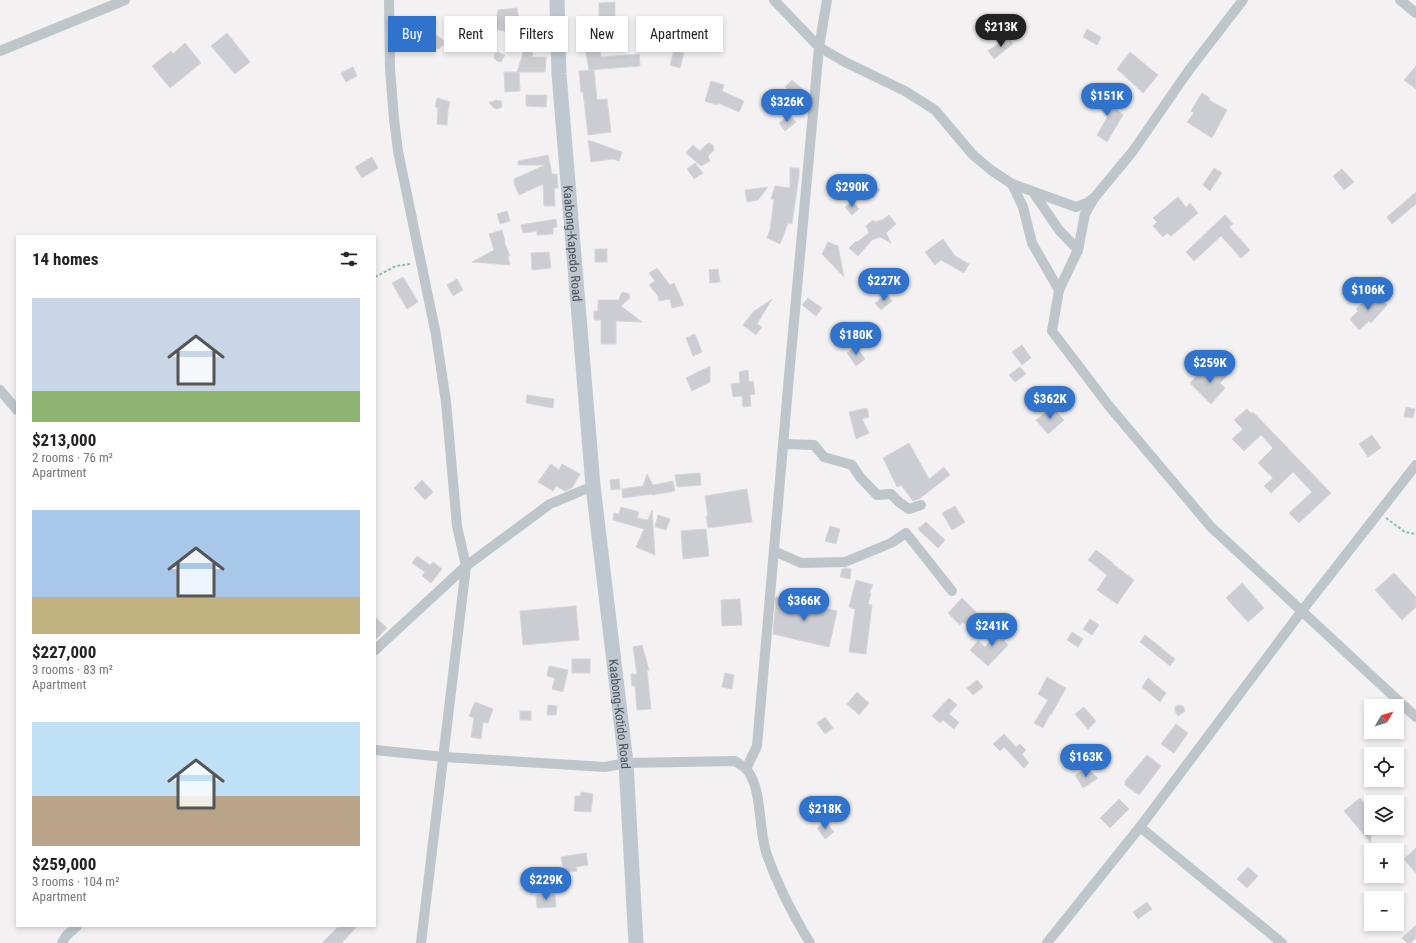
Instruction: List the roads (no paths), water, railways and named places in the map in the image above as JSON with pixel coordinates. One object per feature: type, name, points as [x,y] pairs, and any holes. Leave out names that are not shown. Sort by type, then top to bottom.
[{"type":"main road","name":"Kaabong-Kapedo Road","points":[[557,0],[559,74],[593,486]]},
{"type":"main road","name":"Kaabong-Kotido Road","points":[[593,486],[626,762],[636,943]]},
{"type":"street","points":[[0,51],[125,0]]},
{"type":"street","points":[[389,0],[390,69],[398,151],[436,335],[446,402],[457,526],[466,566],[421,943]]},
{"type":"street","points":[[774,0],[819,47],[845,62],[905,91],[935,110],[973,155],[991,170],[1012,184],[1076,207],[1087,203],[1095,197]]},
{"type":"street","points":[[746,769],[757,746],[819,47],[827,0]]},
{"type":"street","points":[[1243,0],[1189,70],[1133,151],[1095,197],[1085,214],[1078,250],[1060,290],[1052,331],[1109,406],[1211,527],[1416,717]]},
{"type":"street","points":[[1400,0],[1416,13]]},
{"type":"street","points":[[1012,184],[1023,207],[1032,243],[1060,290]]},
{"type":"street","points":[[1034,192],[1060,230],[1078,250]]},
{"type":"street","points":[[0,390],[16,409]]},
{"type":"street","points":[[783,444],[814,445],[824,457],[852,465],[860,477],[877,495],[891,494],[909,509],[922,505]]},
{"type":"street","points":[[1051,942],[1140,827],[1301,612],[1416,465]]},
{"type":"street","points":[[376,649],[466,566],[550,504],[593,486]]},
{"type":"street","points":[[774,551],[801,563],[845,562],[891,543],[906,532],[952,591]]},
{"type":"street","points":[[376,750],[444,758],[605,767],[626,762],[735,761],[746,769],[754,782],[766,854],[788,904],[810,943]]},
{"type":"street","points":[[1140,827],[1282,943]]},
{"type":"street","points":[[62,943],[66,936],[76,927]]}]
